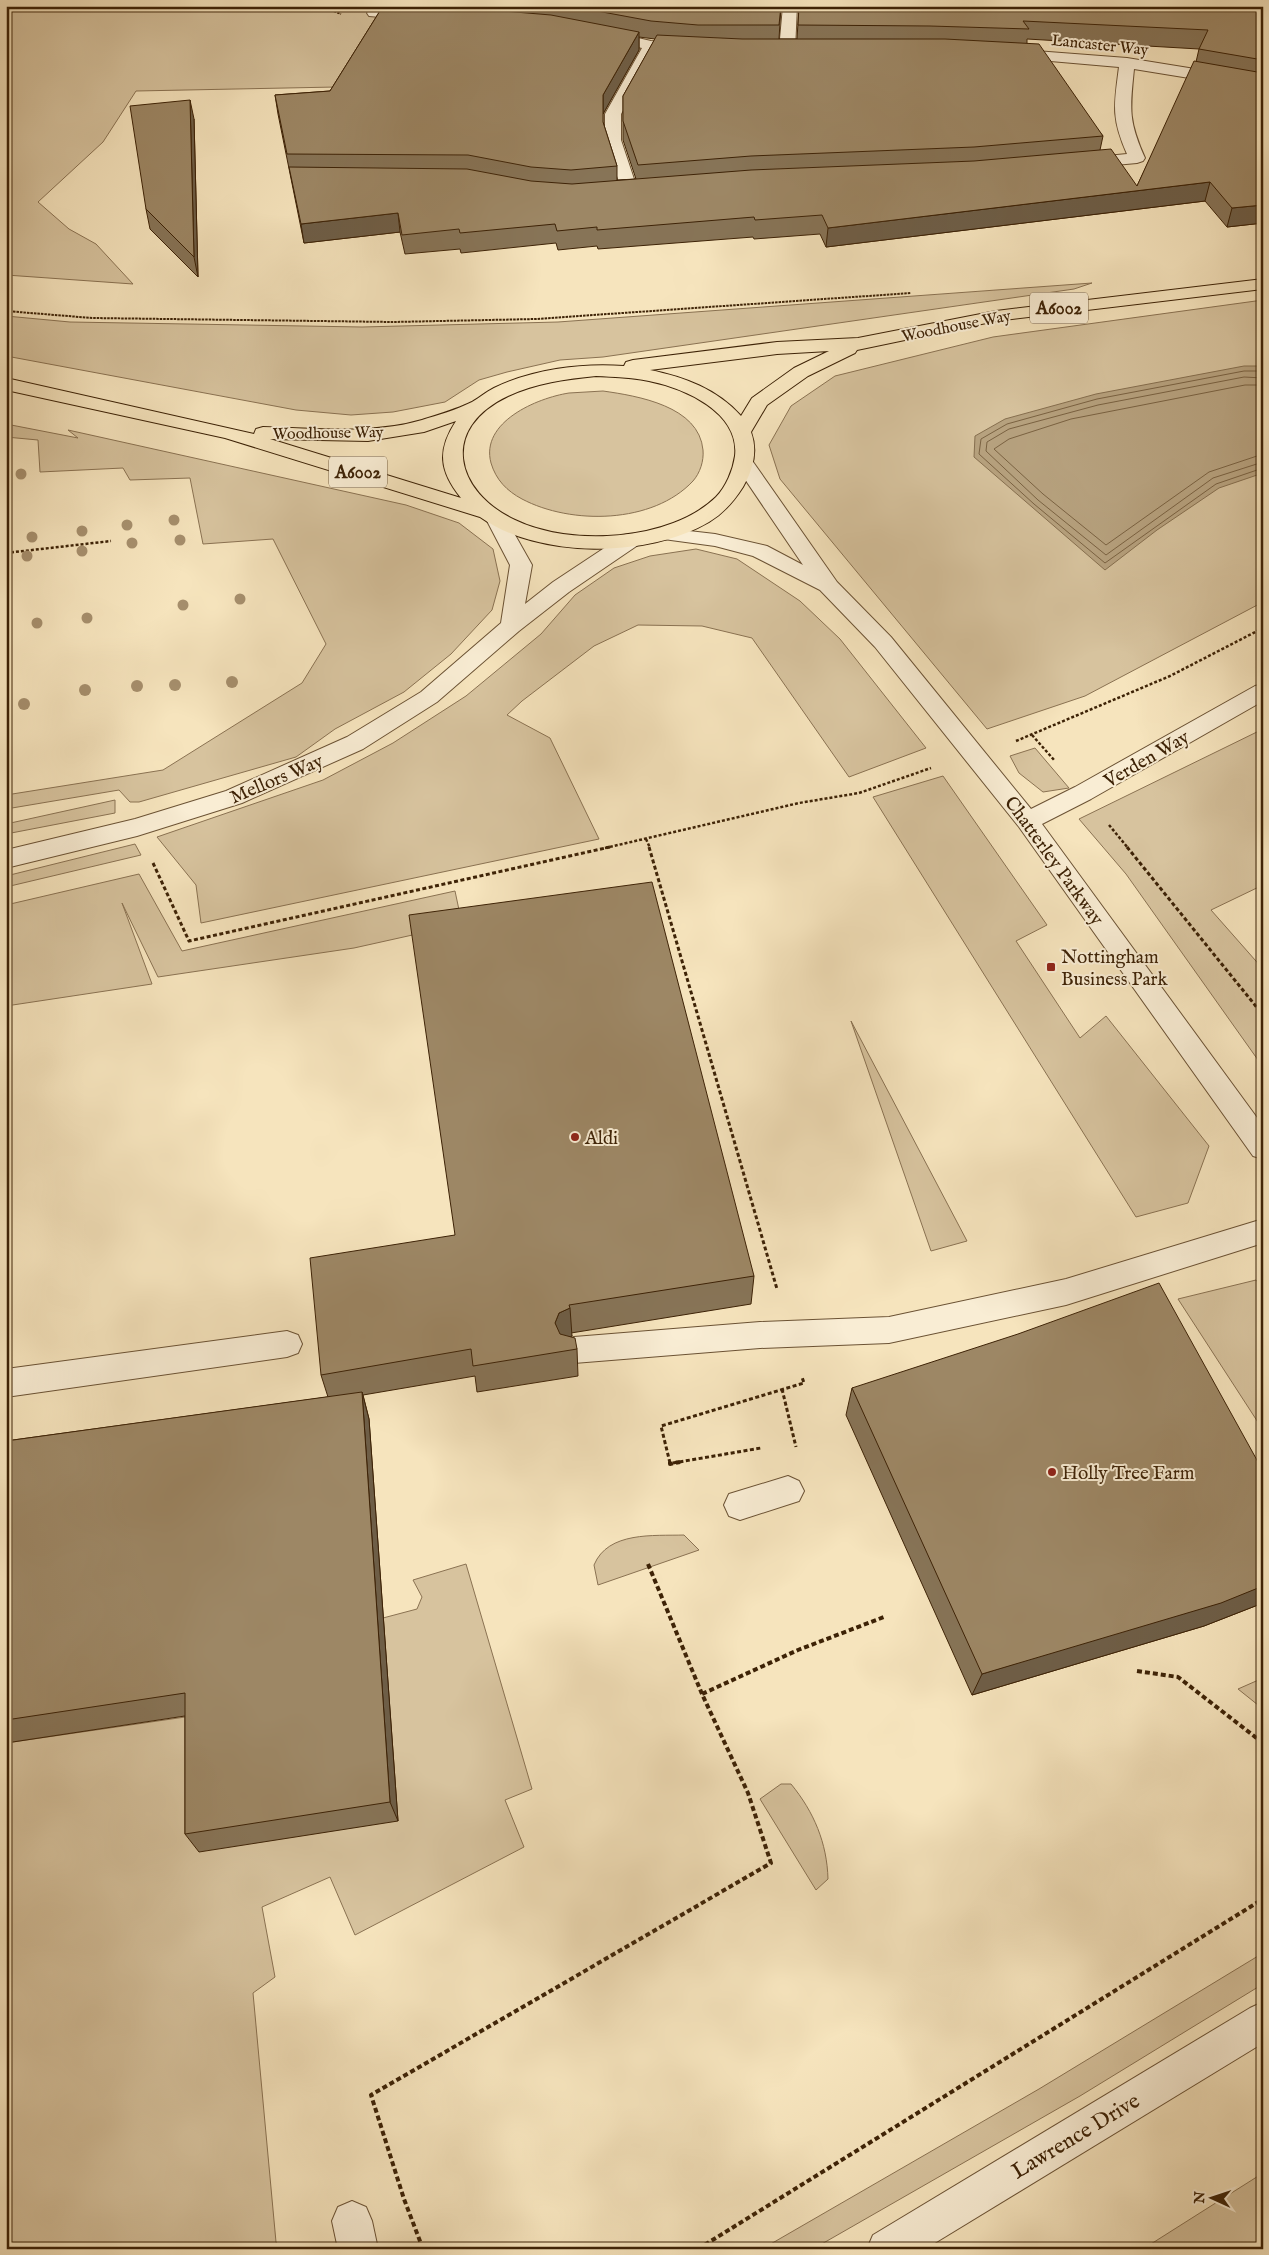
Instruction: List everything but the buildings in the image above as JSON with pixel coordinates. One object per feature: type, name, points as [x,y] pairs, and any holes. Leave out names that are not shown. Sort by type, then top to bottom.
[{"type":"main road","name":"Woodhouse Way","points":[[596,370],[777,348],[858,344],[996,316],[1263,284]]},
{"type":"main road","name":"Woodhouse Way","points":[[742,432],[758,402],[801,372],[858,344]]},
{"type":"main road","name":"A6002","points":[[596,370],[638,373],[676,383],[707,397],[725,410],[742,432],[746,448],[744,463],[734,490],[718,507],[698,520],[663,534],[631,540],[564,541],[526,532],[490,516],[458,483],[452,457],[454,441],[462,424],[482,404],[500,393],[524,383],[549,376],[596,370]]},
{"type":"main road","name":"Woodhouse Way","points":[[6,384],[230,433],[490,516]]},
{"type":"main road","name":"Woodhouse Way","points":[[230,433],[368,435],[424,426],[482,404]]},
{"type":"street","points":[[769,50],[792,50],[790,6]]},
{"type":"street","points":[[374,13],[425,20]]},
{"type":"street","points":[[589,33],[651,46],[706,50]]},
{"type":"street","points":[[630,191],[613,140],[613,114],[651,46]]},
{"type":"street","name":"Lancaster Way","points":[[990,54],[1058,56],[1127,63],[1263,85]]},
{"type":"street","points":[[1069,164],[1138,158],[1126,131],[1122,107],[1127,63]]},
{"type":"street","points":[[611,192],[648,189]]},
{"type":"street","points":[[744,463],[829,587]]},
{"type":"street","points":[[490,516],[521,565],[511,626]]},
{"type":"street","points":[[663,534],[715,540],[760,551],[829,587]]},
{"type":"street","name":"Mellors Way","points":[[6,859],[137,827],[234,797],[355,743],[429,697],[511,626],[561,587],[631,540]]},
{"type":"street","name":"Chatterley Parkway","points":[[829,587],[883,642],[1027,821],[1258,1134]]},
{"type":"street","name":"Verden Way","points":[[1027,821],[1083,793],[1263,691]]},
{"type":"street","points":[[574,1350],[899,1328],[1066,1292],[1263,1231]]},
{"type":"street","points":[[6,1383],[287,1344]]},
{"type":"street","points":[[740,1504],[788,1491]]},
{"type":"street","name":"Lawrence Drive","points":[[887,2249],[1263,2021]]},
{"type":"path","points":[[6,311],[92,318],[393,322],[536,319],[918,292]]},
{"type":"path","points":[[6,553],[111,541]]},
{"type":"path","points":[[1009,743],[1170,676],[1263,628]]},
{"type":"path","points":[[1032,735],[1083,793],[1263,1014]]},
{"type":"path","points":[[153,861],[189,941],[799,803],[859,793],[933,768]]},
{"type":"path","points":[[646,839],[653,857],[804,1383],[661,1426],[670,1464],[770,1447]]},
{"type":"path","points":[[782,1389],[796,1443],[788,1445]]},
{"type":"path","points":[[423,2249],[404,2199],[371,2095],[771,1864],[748,1793],[702,1694],[648,1564]]},
{"type":"path","points":[[702,1694],[798,1650],[884,1618]]},
{"type":"path","points":[[1137,1671],[1178,1677],[1263,1743]]},
{"type":"path","points":[[698,2249],[1263,1899]]},
{"type":"shaded area","points":[[6,6],[366,6],[378,16],[336,87],[136,91],[103,142],[38,202],[69,229],[96,244],[133,284],[6,275]]},
{"type":"shaded area","points":[[1092,283],[1074,289],[603,357],[560,360],[479,380],[445,402],[393,412],[351,415],[296,410],[6,356],[6,316],[70,322],[362,327],[558,322]]},
{"type":"shaded area","points":[[1263,300],[1263,602],[1085,696],[987,729],[780,479],[769,445],[791,406],[835,376],[993,337]]},
{"type":"shaded area","points":[[603,391],[649,400],[679,413],[691,423],[699,435],[703,450],[701,467],[693,481],[676,495],[656,506],[611,516],[587,516],[564,513],[522,499],[507,489],[496,475],[491,463],[490,448],[494,435],[502,424],[514,414],[542,400],[569,393]]},
{"type":"shaded area","points":[[6,424],[78,438],[68,430],[406,505],[459,523],[493,549],[500,581],[492,610],[451,654],[404,692],[335,729],[296,757],[139,802],[130,802],[119,790],[6,809],[6,795],[163,770],[302,683],[326,644],[273,539],[203,544],[190,478],[130,480],[123,468],[40,472],[38,440],[6,437]]},
{"type":"shaded area","points":[[696,549],[737,559],[800,601],[840,639],[926,748],[849,777],[752,638],[702,626],[638,625],[594,646],[522,701],[507,715],[550,738],[599,839],[201,923],[196,885],[157,837],[323,780],[393,743],[466,696],[541,634],[575,595],[614,568],[650,556]]},
{"type":"shaded area","points":[[1263,729],[1263,885],[1211,910],[1263,969],[1263,1067],[1126,874],[1079,819]]},
{"type":"shaded area","points":[[1035,748],[1069,788],[1043,792],[1019,773],[1010,756]]},
{"type":"shaded area","points":[[943,776],[1047,925],[1016,941],[1080,1038],[1106,1016],[1209,1146],[1188,1203],[1136,1217],[873,797]]},
{"type":"shaded area","points":[[115,800],[115,813],[6,834],[6,824]]},
{"type":"shaded area","points":[[135,844],[141,855],[6,887],[6,876]]},
{"type":"shaded area","points":[[139,874],[182,951],[455,891],[462,924],[354,948],[158,977],[122,903],[152,984],[6,1006],[6,905]]},
{"type":"shaded area","points":[[851,1021],[967,1241],[931,1251]]},
{"type":"shaded area","points":[[1256,1280],[1263,1289],[1263,1430],[1178,1299]]},
{"type":"shaded area","points":[[684,1535],[699,1550],[598,1585],[594,1565],[601,1554],[610,1546],[621,1541],[646,1536]]},
{"type":"shaded area","points":[[466,1564],[532,1789],[505,1800],[524,1847],[355,1935],[330,1877],[262,1907],[275,1977],[253,1993],[276,2242],[279,2249],[6,2249],[6,1743],[199,1715],[397,1821],[383,1618],[417,1609],[422,1597],[413,1580]]},
{"type":"shaded area","points":[[1263,1678],[1263,1709],[1238,1689]]},
{"type":"shaded area","points":[[781,1784],[791,1784],[799,1795],[813,1817],[822,1841],[828,1879],[816,1890],[760,1799]]},
{"type":"shaded area","points":[[1263,1953],[1263,1984],[1080,2096],[813,2249],[762,2249],[1039,2089]]},
{"type":"shaded area","points":[[1263,2173],[1263,2249],[1143,2249]]},
{"type":"water","points":[[1244,366],[1263,366],[1263,473],[1219,488],[1157,530],[1105,570],[974,457],[975,436],[1005,419],[1096,394]]},
{"type":"place","name":"Nottingham Business Park","points":[[1051,967]]},
{"type":"place","name":"Aldi","points":[[575,1137]]},
{"type":"place","name":"Holly Tree Farm","points":[[1052,1472]]}]
